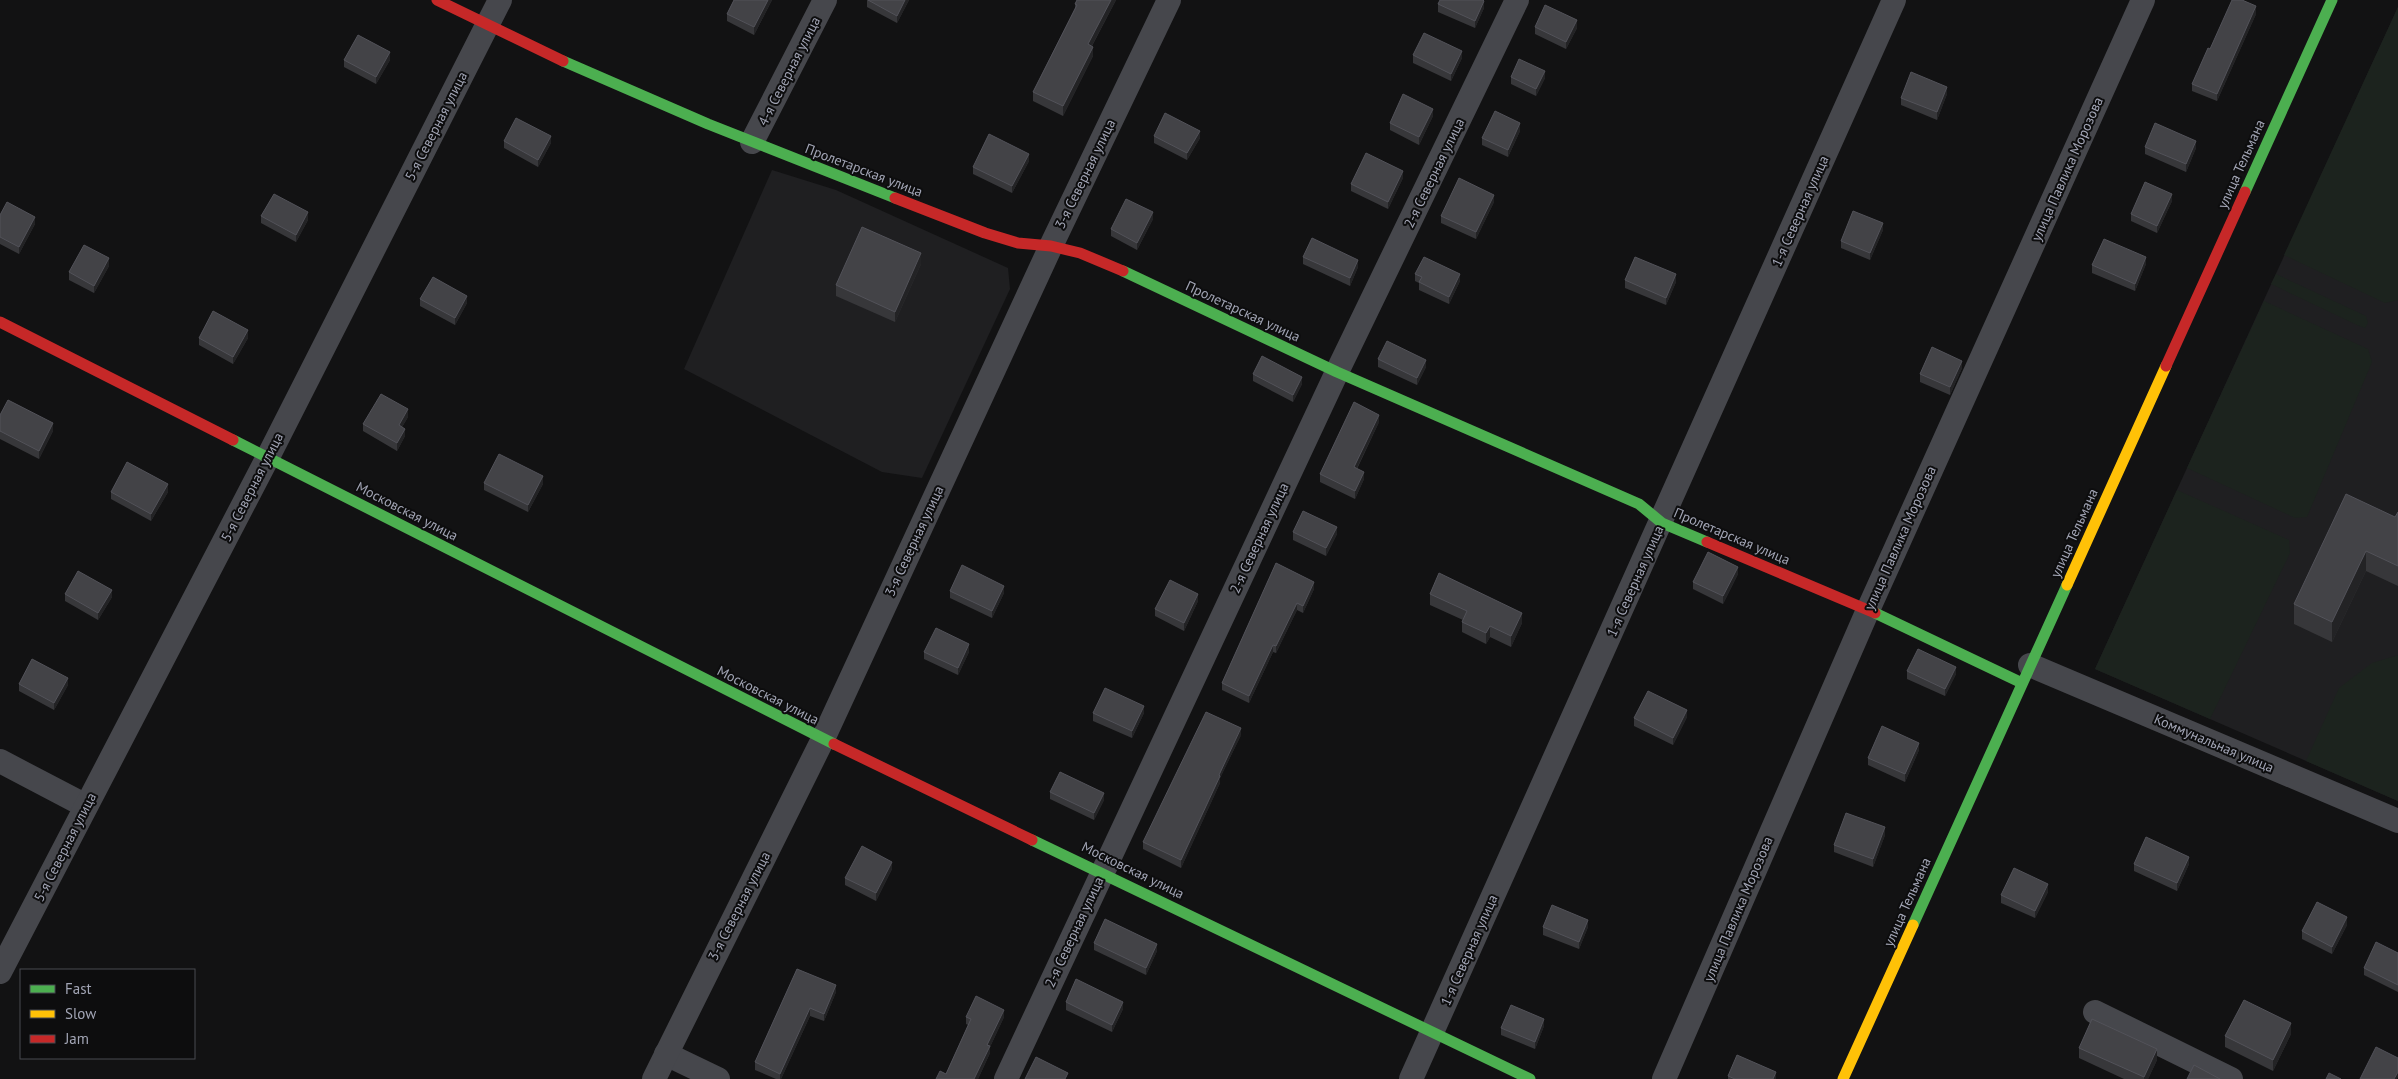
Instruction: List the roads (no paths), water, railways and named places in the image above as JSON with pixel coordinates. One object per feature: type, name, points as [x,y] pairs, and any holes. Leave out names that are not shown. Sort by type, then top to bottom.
[{"type":"street","name":"Пролетарская улица","points":[[437,0],[487,26],[602,80],[752,142],[984,233],[1018,243],[1050,246],[1080,253],[1131,274],[1337,372],[1638,504],[1662,522],[1868,610],[2026,674]]},
{"type":"street","name":"5-я Северная улица","points":[[0,972],[268,457],[500,0]]},
{"type":"street","name":"4-я Северная улица","points":[[752,142],[825,0]]},
{"type":"street","name":"3-я Северная улица","points":[[654,1079],[823,739],[1050,246],[1169,0]]},
{"type":"street","name":"2-я Северная улица","points":[[1006,1079],[1337,372],[1518,0]]},
{"type":"street","name":"1-я Северная улица","points":[[1411,1079],[1662,522],[1894,0]]},
{"type":"street","name":"улица Павлика Морозова","points":[[1664,1079],[1868,610],[2143,0]]},
{"type":"street","name":"улица Тельмана","points":[[1843,1079],[2332,0]]},
{"type":"street","name":"Московская улица","points":[[0,322],[823,739],[1530,1079]]},
{"type":"street","name":"Коммунальная улица","points":[[2026,674],[2398,821]]},
{"type":"street","points":[[0,761],[86,806]]},
{"type":"street","points":[[2095,1012],[2231,1079]]},
{"type":"street","points":[[666,1054],[718,1079]]}]
